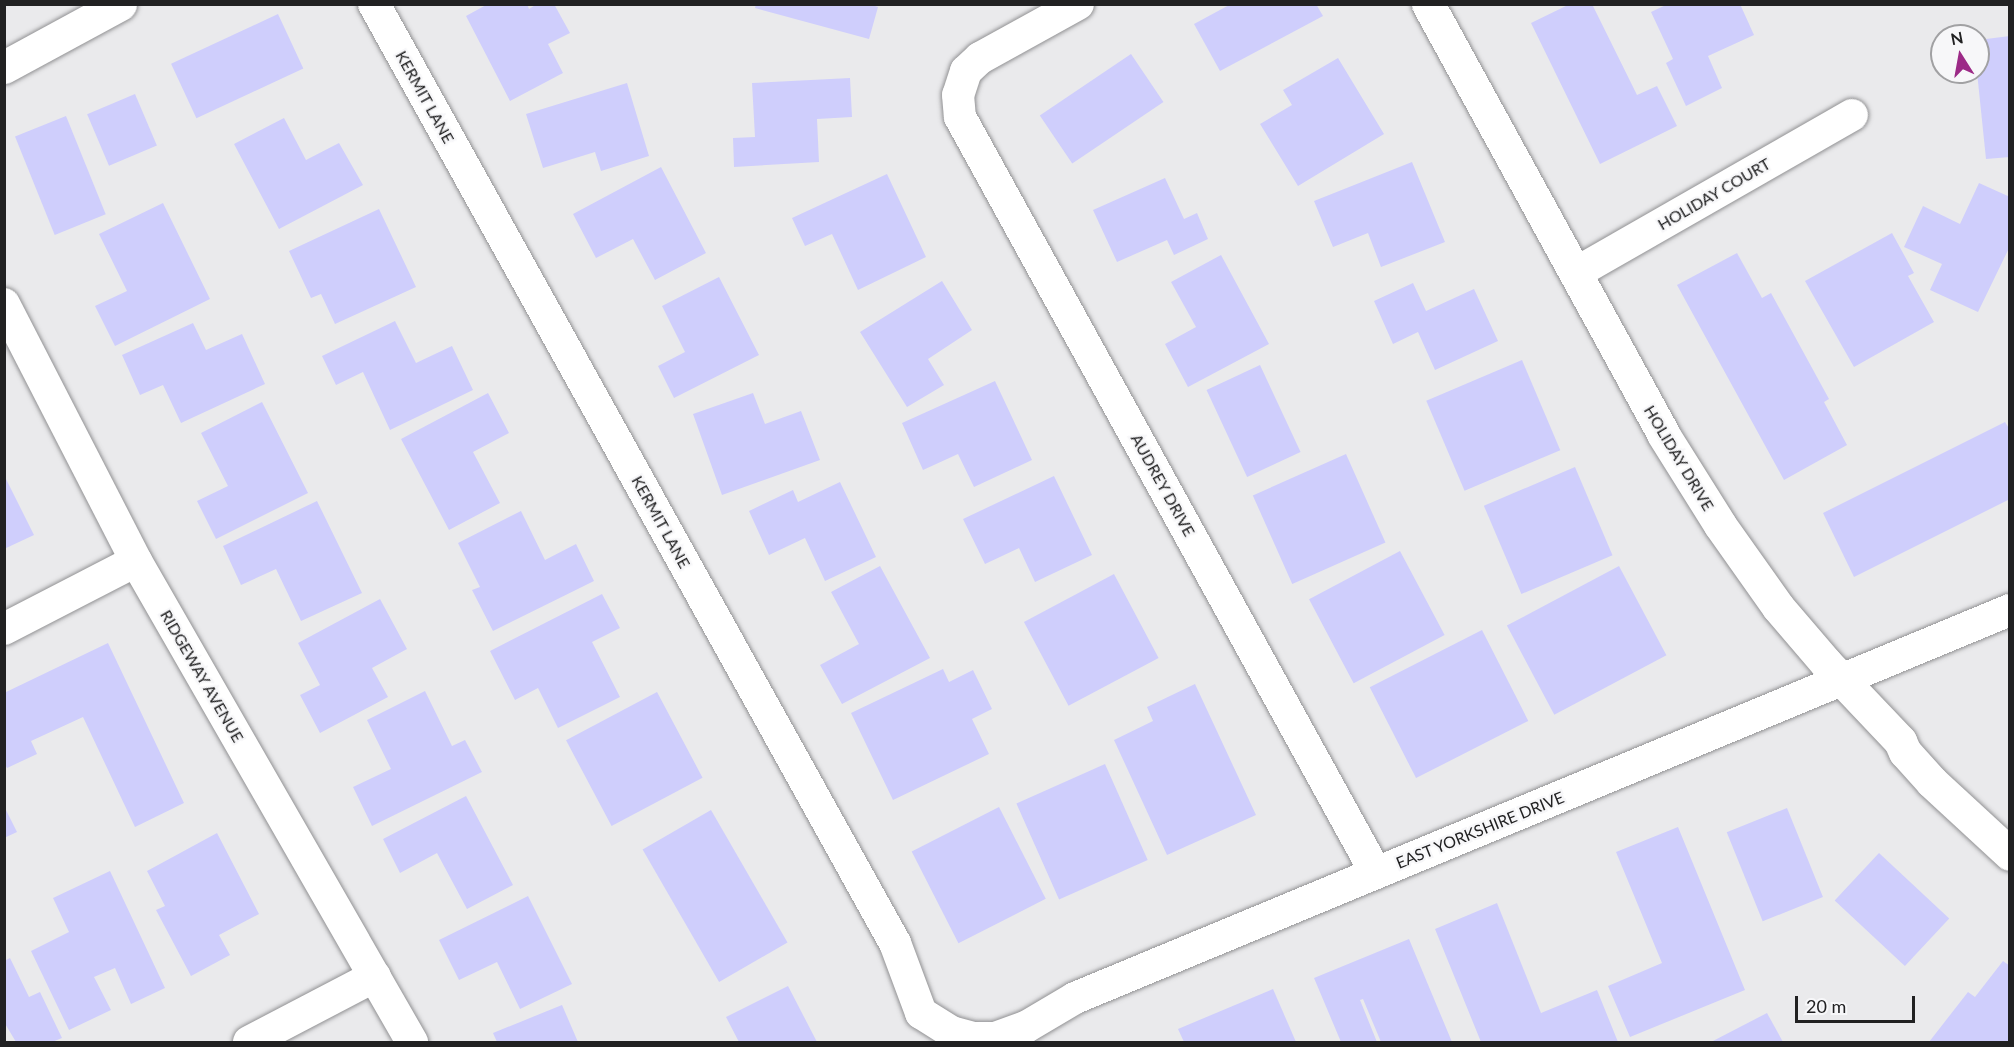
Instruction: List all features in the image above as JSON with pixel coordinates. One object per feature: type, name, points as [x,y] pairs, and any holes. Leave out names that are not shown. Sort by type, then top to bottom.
[{"type":"street","points":[[4,67],[120,4]]},
{"type":"street","name":"KERMIT LANE","points":[[374,4],[895,943],[921,1013],[951,1032]]},
{"type":"street","name":"AUDREY DRIVE","points":[[1078,4],[980,58],[966,71],[958,95],[960,117],[1376,873]]},
{"type":"street","name":"HOLIDAY DRIVE","points":[[1428,4],[1663,434],[1720,525],[1778,607],[1900,741],[1905,752],[1932,782],[2010,854]]},
{"type":"street","name":"HOLIDAY COURT","points":[[1576,273],[1852,115]]},
{"type":"street","name":"RIDGEWAY AVENUE","points":[[4,304],[136,561],[412,1042]]},
{"type":"street","points":[[4,629],[136,561]]},
{"type":"street","name":"EAST YORKSHIRE DRIVE","points":[[951,1032],[974,1038],[995,1038],[1026,1027],[1075,998],[2010,610]]},
{"type":"street","points":[[249,1042],[375,976]]},
{"type":"building","points":[[488,4],[527,4],[529,9],[537,4],[554,4],[570,33],[548,44],[563,73],[510,101],[466,16]]},
{"type":"building","points":[[756,4],[869,4],[878,7],[869,39],[755,8]]},
{"type":"building","points":[[1231,4],[1316,4],[1323,16],[1220,71],[1194,24]]},
{"type":"building","points":[[1570,4],[1592,4],[1637,95],[1657,86],[1677,126],[1600,164],[1531,23]]},
{"type":"building","points":[[1668,4],[1740,4],[1754,35],[1708,56],[1722,88],[1686,106],[1666,63],[1673,59],[1651,12]]},
{"type":"building","points":[[278,14],[303,68],[196,118],[171,64]]},
{"type":"building","points":[[2010,36],[2010,157],[1986,159],[1978,84],[1990,84],[1990,38]]},
{"type":"building","points":[[1131,54],[1163,102],[1072,164],[1040,116]]},
{"type":"building","points":[[1338,58],[1384,134],[1298,186],[1260,124],[1292,105],[1283,90]]},
{"type":"building","points":[[850,78],[852,117],[817,119],[819,162],[734,167],[733,138],[755,137],[752,83]]},
{"type":"building","points":[[627,83],[649,156],[601,171],[595,152],[543,168],[526,114]]},
{"type":"building","points":[[135,94],[157,146],[109,166],[87,114]]},
{"type":"building","points":[[66,116],[106,214],[55,235],[15,137]]},
{"type":"building","points":[[284,118],[306,160],[339,143],[363,185],[279,229],[234,144]]},
{"type":"building","points":[[1412,162],[1445,242],[1381,267],[1368,233],[1333,247],[1314,201]]},
{"type":"building","points":[[661,167],[706,253],[655,280],[633,239],[596,258],[573,214]]},
{"type":"building","points":[[887,174],[926,257],[858,290],[832,234],[805,246],[792,218]]},
{"type":"building","points":[[1165,178],[1184,219],[1197,213],[1208,239],[1174,255],[1167,240],[1117,262],[1093,210]]},
{"type":"building","points":[[1979,183],[2010,197],[2010,246],[1978,312],[1930,290],[1942,264],[1904,247],[1923,206],[1960,224]]},
{"type":"building","points":[[163,203],[210,299],[115,346],[95,306],[127,291],[99,234]]},
{"type":"building","points":[[379,209],[416,287],[335,324],[321,294],[311,298],[289,251]]},
{"type":"building","points":[[1892,233],[1914,273],[1908,276],[1934,322],[1854,367],[1805,281]]},
{"type":"building","points":[[1737,253],[1762,298],[1771,293],[1829,399],[1824,402],[1847,445],[1784,480],[1677,285]]},
{"type":"building","points":[[1221,255],[1269,344],[1188,387],[1165,344],[1196,327],[1171,282]]},
{"type":"building","points":[[719,277],[759,355],[674,398],[658,366],[685,352],[662,306]]},
{"type":"building","points":[[942,281],[972,330],[928,359],[944,385],[907,407],[860,332]]},
{"type":"building","points":[[1413,283],[1426,311],[1474,289],[1498,341],[1435,370],[1418,332],[1393,344],[1374,301]]},
{"type":"building","points":[[395,321],[416,363],[452,346],[473,390],[390,430],[363,372],[336,385],[322,356]]},
{"type":"building","points":[[193,323],[206,350],[242,334],[265,384],[181,423],[163,385],[140,395],[122,355]]},
{"type":"building","points":[[1522,360],[1560,450],[1465,491],[1426,401]]},
{"type":"building","points":[[1260,365],[1301,452],[1247,477],[1207,390]]},
{"type":"building","points":[[995,381],[1032,460],[974,487],[958,454],[923,470],[902,423]]},
{"type":"building","points":[[488,393],[509,433],[473,452],[500,503],[449,530],[401,439]]},
{"type":"building","points":[[753,393],[765,424],[801,411],[820,460],[722,495],[693,414]]},
{"type":"building","points":[[262,402],[308,493],[216,539],[197,501],[228,486],[201,433]]},
{"type":"building","points":[[2005,422],[2010,430],[2010,499],[1854,577],[1823,513]]},
{"type":"building","points":[[1346,454],[1385,543],[1292,584],[1253,495]]},
{"type":"building","points":[[1575,467],[1613,555],[1521,594],[1484,506]]},
{"type":"building","points":[[4,475],[34,535],[4,549]]},
{"type":"building","points":[[1054,476],[1092,555],[1035,582],[1019,548],[985,564],[963,519]]},
{"type":"building","points":[[840,482],[876,557],[825,581],[805,538],[769,555],[749,511],[793,490],[798,502]]},
{"type":"building","points":[[317,501],[362,593],[301,621],[276,569],[241,585],[223,546]]},
{"type":"building","points":[[521,511],[545,560],[576,544],[594,581],[493,631],[472,590],[480,587],[458,543]]},
{"type":"building","points":[[1400,551],[1445,635],[1354,683],[1309,599]]},
{"type":"building","points":[[880,566],[930,658],[842,704],[820,665],[859,644],[831,592]]},
{"type":"building","points":[[1619,566],[1666,655],[1554,715],[1507,626]]},
{"type":"building","points":[[1114,574],[1159,658],[1069,706],[1024,622]]},
{"type":"building","points":[[602,594],[620,628],[592,642],[620,697],[558,728],[538,688],[515,700],[490,651]]},
{"type":"building","points":[[380,599],[407,649],[372,668],[388,697],[320,733],[300,695],[320,685],[298,643]]},
{"type":"building","points":[[1482,630],[1528,721],[1416,778],[1370,687]]},
{"type":"building","points":[[108,643],[184,803],[135,827],[83,717],[31,741],[37,754],[7,768],[4,763],[4,693]]},
{"type":"building","points":[[943,669],[949,682],[973,670],[992,709],[972,719],[989,754],[893,800],[851,713]]},
{"type":"building","points":[[1195,684],[1256,815],[1167,855],[1114,740],[1153,721],[1147,707]]},
{"type":"building","points":[[425,691],[452,746],[465,740],[482,772],[372,826],[353,787],[391,769],[367,720]]},
{"type":"building","points":[[657,692],[703,778],[612,826],[566,740]]},
{"type":"building","points":[[1105,764],[1148,860],[1059,899],[1016,803]]},
{"type":"building","points":[[466,796],[513,885],[467,909],[437,853],[400,873],[383,839]]},
{"type":"building","points":[[4,806],[17,832],[4,838]]},
{"type":"building","points":[[999,807],[1046,899],[958,943],[912,851]]},
{"type":"building","points":[[1787,808],[1823,897],[1763,921],[1727,832]]},
{"type":"building","points":[[711,810],[788,943],[719,982],[643,850]]},
{"type":"building","points":[[1678,827],[1745,990],[1630,1037],[1608,986],[1662,963],[1616,852]]},
{"type":"building","points":[[217,833],[259,914],[219,935],[230,955],[191,976],[156,910],[165,906],[147,871]]},
{"type":"building","points":[[1879,853],[1949,918],[1905,966],[1835,901]]},
{"type":"building","points":[[110,871],[165,988],[131,1004],[115,968],[94,977],[111,1010],[69,1030],[31,951],[69,932],[53,898]]},
{"type":"building","points":[[528,896],[572,984],[520,1009],[497,962],[459,980],[439,940]]},
{"type":"building","points":[[1497,903],[1541,1013],[1597,990],[1618,1042],[1481,1042],[1435,929]]},
{"type":"building","points":[[1409,939],[1452,1042],[1381,1042],[1363,999],[1360,1000],[1377,1042],[1341,1042],[1314,978]]},
{"type":"building","points":[[10,958],[29,997],[40,992],[62,1038],[52,1042],[16,1042],[4,1022],[4,961]]},
{"type":"building","points":[[2003,961],[2010,966],[2010,1042],[1929,1042],[1968,992],[1975,997]]},
{"type":"building","points":[[788,986],[817,1042],[739,1042],[726,1017]]},
{"type":"building","points":[[1273,989],[1296,1042],[1184,1042],[1178,1029]]},
{"type":"building","points":[[562,1005],[578,1042],[497,1042],[493,1033]]},
{"type":"building","points":[[1767,1013],[1783,1042],[1711,1042]]}]
